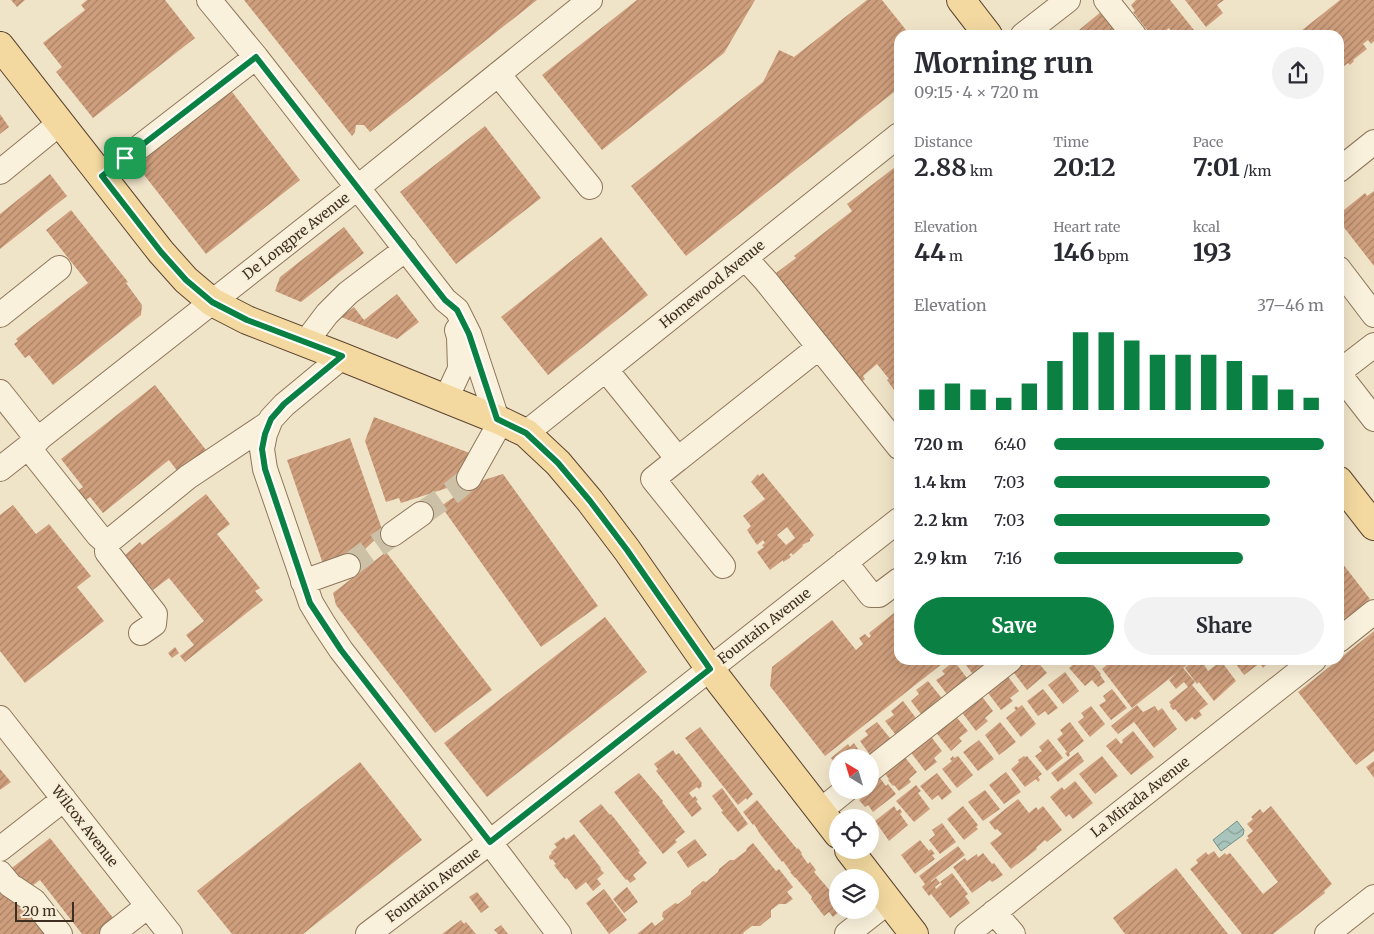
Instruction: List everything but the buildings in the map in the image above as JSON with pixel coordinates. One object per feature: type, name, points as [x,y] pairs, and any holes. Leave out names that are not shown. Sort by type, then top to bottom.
[{"type":"main road","points":[[961,0],[984,30]]},
{"type":"main road","points":[[0,46],[161,252],[186,280],[212,302],[247,320],[342,356],[499,420],[526,433],[558,463],[590,501],[627,550],[710,669],[829,822]]},
{"type":"main road","points":[[1344,486],[1370,512]]},
{"type":"main road","points":[[857,859],[914,934]]},
{"type":"street","points":[[209,0],[256,57],[445,300],[457,310],[469,334],[499,420],[469,478]]},
{"type":"street","name":"De Longpre Avenue","points":[[0,469],[357,188],[590,0]]},
{"type":"street","points":[[1030,30],[1068,0]]},
{"type":"street","points":[[1106,0],[1130,30]]},
{"type":"street","points":[[102,176],[256,57]]},
{"type":"street","points":[[498,74],[590,187]]},
{"type":"street","points":[[0,172],[60,123]]},
{"type":"street","name":"Homewood Avenue","points":[[526,433],[894,139]]},
{"type":"street","points":[[1344,166],[1374,142]]},
{"type":"street","points":[[305,343],[327,314],[348,293],[406,250]]},
{"type":"street","points":[[745,258],[766,281],[894,441]]},
{"type":"street","points":[[0,315],[59,268]]},
{"type":"street","points":[[1344,276],[1374,315]]},
{"type":"street","points":[[445,300],[459,337],[460,369],[446,399]]},
{"type":"street","points":[[1344,369],[1374,345]]},
{"type":"street","points":[[723,566],[653,479],[818,348]]},
{"type":"street","points":[[342,356],[284,404],[271,419],[262,449],[265,469],[310,603],[341,650],[559,934]]},
{"type":"street","points":[[606,370],[678,459]]},
{"type":"street","points":[[1344,380],[1374,419]]},
{"type":"street","points":[[0,392],[33,443],[98,535],[107,543],[107,552],[155,614],[154,624],[142,633]]},
{"type":"street","points":[[107,543],[188,477],[270,424]]},
{"type":"street","points":[[393,534],[421,514]]},
{"type":"street","name":"Fountain Avenue","points":[[368,934],[490,842],[894,524]]},
{"type":"street","points":[[845,562],[871,595],[879,595],[894,584]]},
{"type":"street","points":[[303,582],[348,566]]},
{"type":"street","points":[[1344,636],[1374,612]]},
{"type":"street","points":[[879,763],[1004,665]]},
{"type":"street","name":"La Mirada Avenue","points":[[967,934],[1308,665]]},
{"type":"street","name":"Wilcox Avenue","points":[[0,718],[170,934]]},
{"type":"street","points":[[0,849],[64,799]]},
{"type":"street","points":[[820,811],[835,799]]},
{"type":"street","points":[[0,873],[10,885],[34,901],[60,934]]},
{"type":"street","points":[[1326,934],[1374,897]]},
{"type":"street","points":[[847,934],[889,901]]},
{"type":"street","points":[[112,934],[148,906]]},
{"type":"street","points":[[994,912],[1014,934]]},
{"type":"water","points":[[1237,821],[1244,830],[1243,835],[1221,851],[1213,840]]},
{"type":"tunnel","points":[[421,514],[469,478]]},
{"type":"tunnel","points":[[348,566],[393,534]]},
{"type":"route","points":[[256,57],[445,300],[457,310],[469,334],[497,419],[526,433],[558,463],[627,550],[710,669],[490,842],[341,650],[310,603],[265,469],[262,449],[271,419],[284,404],[342,356],[293,339],[232,313],[212,302],[186,280],[161,252],[102,176],[125,158],[256,57]]}]
